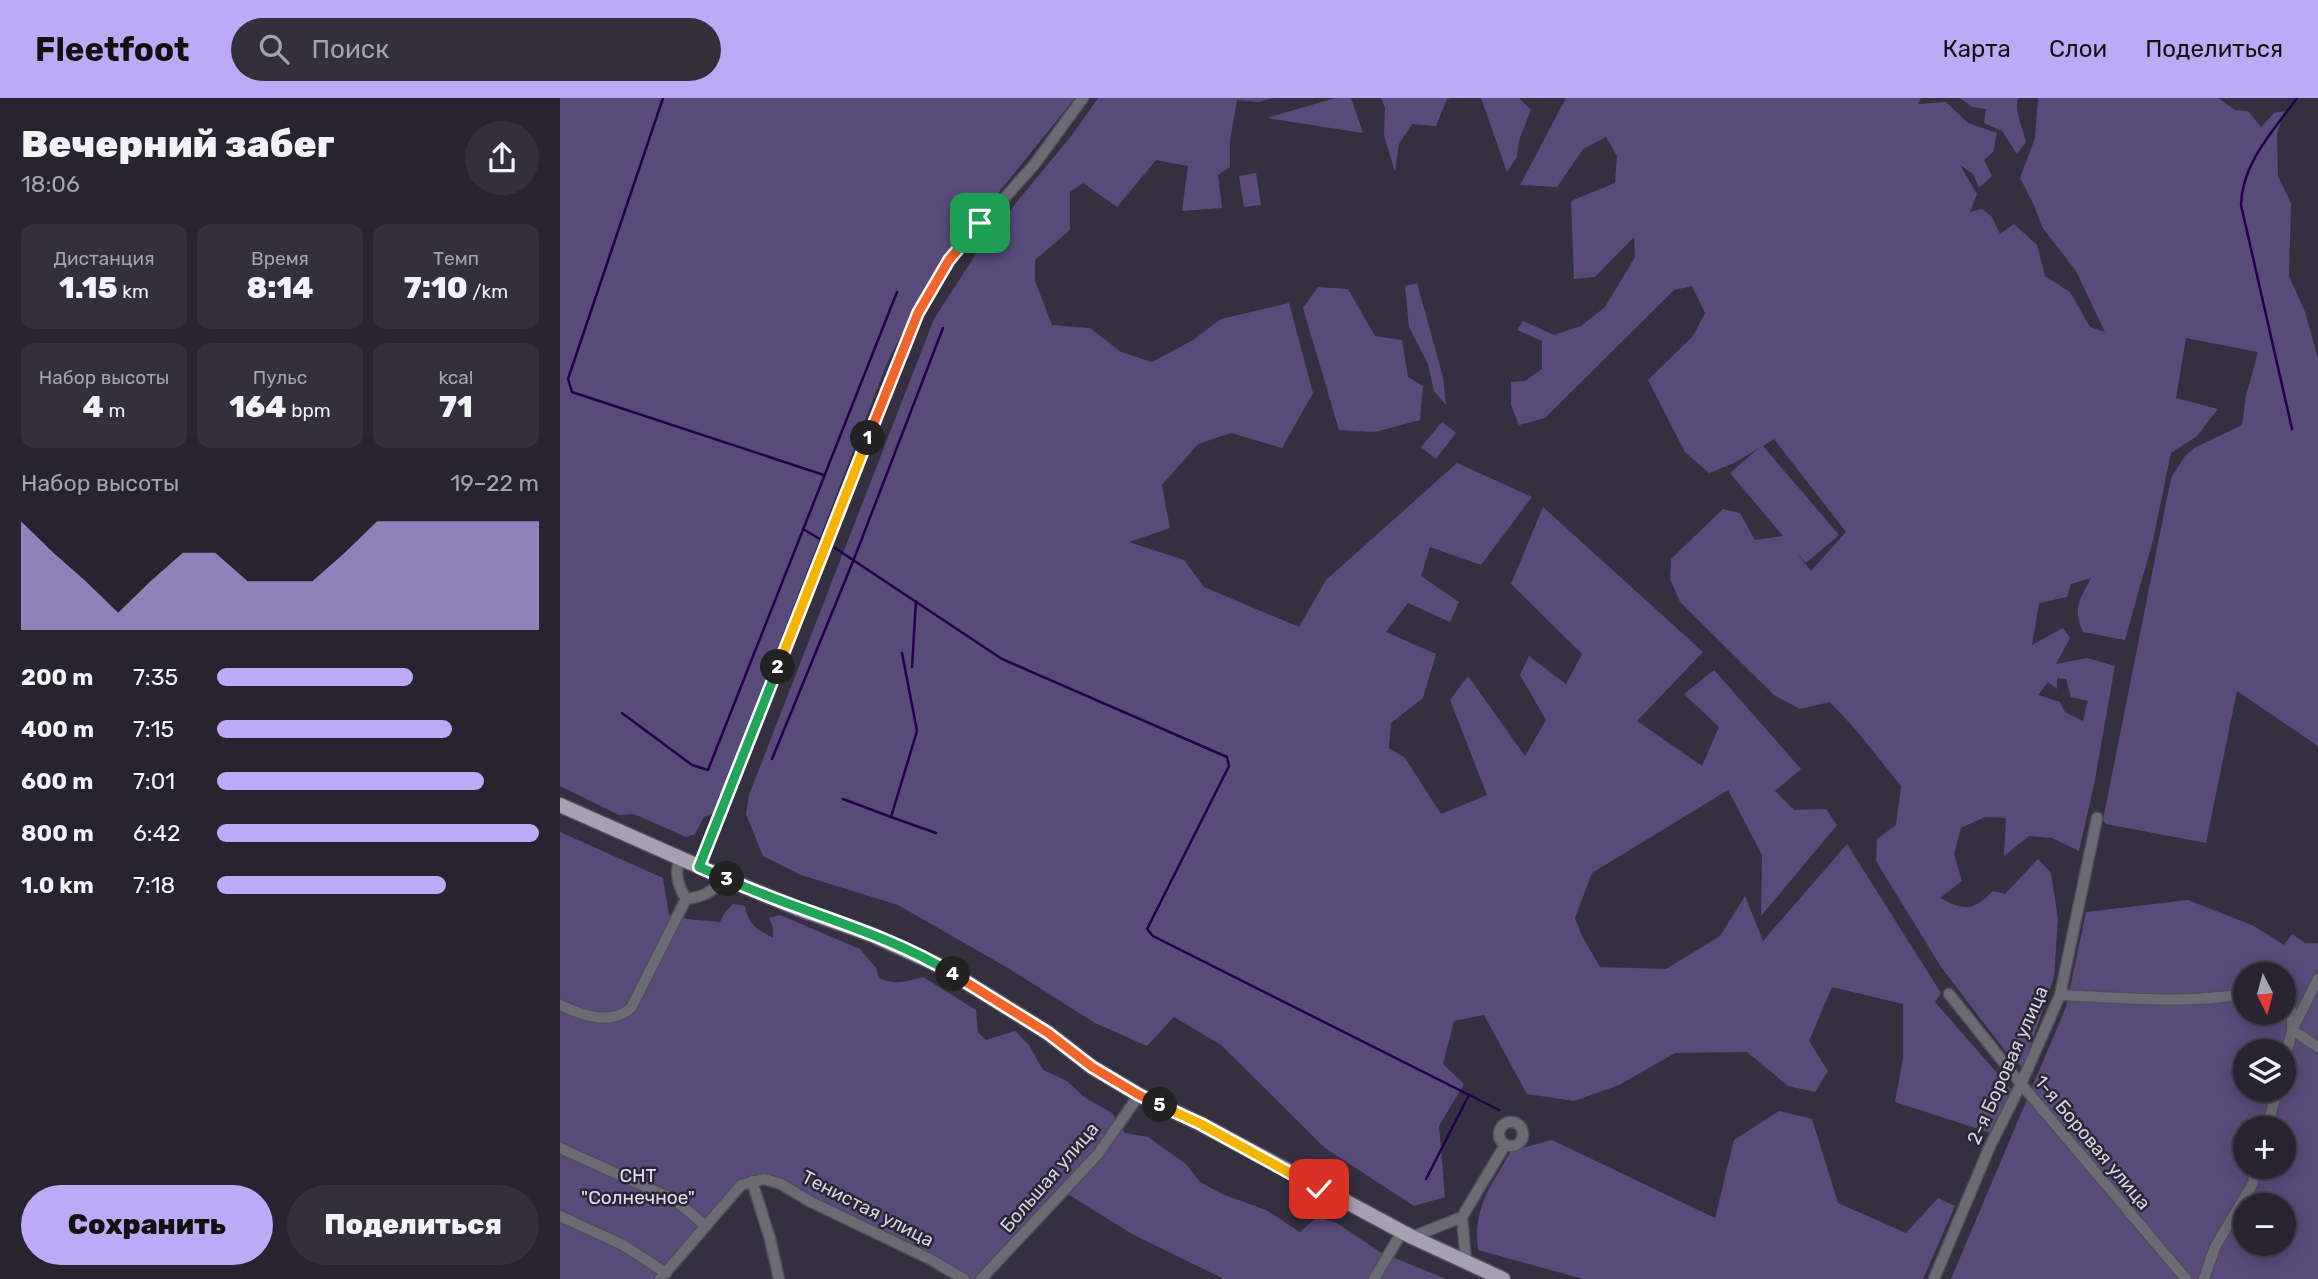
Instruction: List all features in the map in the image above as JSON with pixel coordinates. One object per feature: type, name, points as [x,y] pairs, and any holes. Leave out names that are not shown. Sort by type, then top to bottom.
[{"type":"main road","points":[[560,805],[722,877],[872,935],[942,967],[1048,1033],[1092,1067],[1139,1095],[1201,1124],[1407,1234],[1503,1279]]},
{"type":"street","points":[[699,867],[918,313],[949,260],[1034,165],[1083,98]]},
{"type":"street","name":"2-я Боровая улица","points":[[1934,1279],[1990,1146],[2060,995],[2097,818]]},
{"type":"street","points":[[680,858],[676,867],[686,899]]},
{"type":"street","points":[[560,1005],[579,1014],[594,1017],[624,1014],[631,1008],[686,899],[707,894],[719,884],[722,877]]},
{"type":"street","points":[[2290,1039],[2318,979]]},
{"type":"street","name":"1-я Боровая улица","points":[[1949,994],[2021,1084],[2186,1279]]},
{"type":"street","points":[[2060,995],[2176,1000],[2233,996]]},
{"type":"street","points":[[2292,1026],[2292,1031]]},
{"type":"street","points":[[2292,1031],[2318,1047]]},
{"type":"street","name":"Большая улица","points":[[981,1279],[1098,1154],[1139,1095]]},
{"type":"street","points":[[1466,1262],[1462,1217],[1505,1145]]},
{"type":"street","points":[[560,1148],[675,1200],[706,1226]]},
{"type":"street","name":"Тенистая улица","points":[[752,1181],[764,1179],[781,1184],[964,1279]]},
{"type":"street","points":[[2204,1279],[2215,1247],[2254,1179]]},
{"type":"street","points":[[560,1216],[623,1245],[663,1276],[741,1185],[752,1181],[770,1238],[779,1279]]},
{"type":"street","points":[[1374,1279],[1407,1234],[1462,1217]]},
{"type":"green space","points":[[560,98],[1075,98],[931,276],[887,363],[714,813],[704,817],[695,834],[686,837],[634,814],[619,815],[560,786]]},
{"type":"green space","points":[[1098,98],[1274,98],[1259,102],[1237,100],[1230,141],[1230,167],[1218,175],[1222,208],[1182,211],[1188,166],[1156,160],[1117,207],[1083,183],[1070,192],[1070,230],[1035,260],[1035,281],[1052,325],[1090,328],[1121,352],[1152,362],[1193,340],[1221,319],[1289,303],[1313,393],[1282,448],[1231,433],[1198,444],[1162,485],[1170,528],[1129,542],[1184,560],[1204,587],[1299,627],[1326,580],[1457,463],[1532,497],[1481,565],[1430,547],[1421,576],[1459,602],[1450,622],[1408,603],[1386,632],[1436,654],[1423,698],[1391,723],[1389,748],[1405,758],[1441,814],[1487,795],[1450,700],[1468,676],[1525,756],[1546,720],[1520,675],[1529,656],[1566,684],[1582,654],[1511,584],[1543,507],[1703,652],[1637,721],[1702,766],[1719,727],[1684,694],[1714,670],[1801,769],[1775,791],[1794,810],[1826,809],[1837,825],[1761,916],[1762,855],[1728,790],[1592,873],[1575,918],[1600,967],[1666,969],[1720,936],[1745,896],[1763,941],[1847,844],[1941,993],[1935,1002],[2011,1089],[1991,1133],[1895,1102],[1903,1058],[1903,1004],[1832,987],[1809,1041],[1828,1071],[1815,1092],[1788,1086],[1747,1052],[1675,1053],[1619,1085],[1574,1101],[1527,1094],[1484,1015],[1454,1021],[1443,1064],[1464,1084],[1439,1126],[1445,1197],[1414,1206],[1325,1148],[1221,1045],[1174,1017],[1147,1046],[1095,1023],[1008,968],[898,905],[801,875],[763,856],[746,814],[749,795],[934,319],[983,243],[1072,135]]},
{"type":"green space","points":[[1335,98],[1351,98],[1363,133],[1267,118]]},
{"type":"green space","points":[[1381,98],[1451,98],[1447,99],[1436,126],[1412,124],[1399,144],[1395,172],[1384,135],[1385,108]]},
{"type":"green space","points":[[1481,98],[1519,98],[1531,110],[1519,140],[1517,157],[1507,172]]},
{"type":"green space","points":[[1566,98],[1921,98],[1918,104],[1946,102],[1968,123],[1997,133],[1993,152],[1984,160],[1992,176],[1979,188],[1973,174],[1960,165],[1977,194],[1970,212],[1982,209],[1992,217],[2000,234],[2014,224],[2037,245],[2045,276],[2070,292],[2090,327],[2105,332],[2076,271],[2042,227],[2020,178],[2035,138],[2038,98],[2218,98],[2235,110],[2248,111],[2261,127],[2274,113],[2285,111],[2277,133],[2278,176],[2291,203],[2289,276],[2305,312],[2318,358],[2318,746],[2237,691],[2206,843],[2106,824],[2103,820],[2171,478],[2185,456],[2194,448],[2242,425],[2246,396],[2258,352],[2186,338],[2176,398],[2218,409],[2197,436],[2171,453],[2153,540],[2125,640],[2083,632],[2078,609],[2091,578],[2071,584],[2067,597],[2039,603],[2032,645],[2063,628],[2070,638],[2056,664],[2087,658],[2115,666],[2094,785],[2079,851],[2052,838],[2029,836],[2004,856],[2006,818],[1985,817],[1961,828],[1954,854],[1962,881],[1940,898],[1968,907],[1980,902],[1993,891],[2005,894],[2038,859],[2051,873],[2058,919],[2054,977],[2023,1068],[2010,1057],[1941,967],[1876,861],[1877,839],[1896,825],[1901,786],[1830,702],[1800,709],[1774,695],[1680,602],[1670,579],[1671,559],[1723,509],[1740,513],[1755,540],[1783,536],[1730,473],[1759,448],[1734,463],[1709,473],[1685,452],[1648,380],[1693,336],[1705,313],[1692,286],[1674,290],[1545,418],[1519,425],[1511,405],[1511,382],[1525,381],[1542,369],[1542,341],[1517,330],[1523,321],[1554,335],[1581,326],[1605,307],[1635,257],[1634,237],[1595,277],[1574,279],[1571,201],[1615,183],[1617,156],[1606,137],[1583,149],[1557,187],[1520,185]],"holes":[[[1774,439],[1846,532],[1811,571],[1796,552],[1806,563],[1839,535],[1763,446]],[[2057,678],[2066,679],[2071,697],[2088,701],[2083,721],[2065,712],[2060,702],[2038,695],[2048,682],[2057,689]]]},
{"type":"green space","points":[[1960,98],[2018,98],[2018,115],[2026,142],[2017,154],[2002,131],[1984,123],[1986,109],[1972,107]]},
{"type":"green space","points":[[1256,173],[1261,205],[1244,207],[1239,176]]},
{"type":"green space","points":[[1417,283],[1443,377],[1446,405],[1434,391],[1428,364],[1409,327],[1405,286]]},
{"type":"green space","points":[[1318,287],[1348,289],[1375,336],[1402,340],[1408,377],[1423,386],[1420,420],[1375,432],[1339,430],[1303,308]]},
{"type":"green space","points":[[1442,422],[1456,433],[1436,459],[1421,447]]},
{"type":"green space","name":"СНТ \"Солнечное\"","points":[[560,832],[663,878],[669,915],[720,922],[733,904],[745,906],[754,926],[773,938],[769,918],[780,915],[860,949],[876,968],[879,978],[896,982],[923,977],[976,1010],[978,1032],[986,1040],[1015,1031],[1029,1045],[1043,1070],[1067,1081],[1084,1097],[1112,1113],[1125,1133],[1148,1137],[1186,1164],[1200,1182],[1222,1194],[1266,1210],[1300,1232],[1317,1217],[1337,1223],[1380,1252],[1446,1279],[1224,1279],[1132,1234],[1063,1191],[981,1279],[964,1279],[781,1184],[757,1175],[741,1185],[660,1279],[560,1279]]},
{"type":"green space","points":[[2188,900],[2254,926],[2284,945],[2292,934],[2305,943],[2318,943],[2318,1279],[1951,1279],[2066,1007],[2086,912]]},
{"type":"green space","points":[[1779,1111],[1812,1119],[1838,1203],[1906,1233],[1938,1198],[1955,1206],[1923,1279],[1583,1279],[1478,1250],[1478,1221],[1481,1209],[1490,1187],[1511,1151],[1552,1140],[1715,1218],[1734,1140]]},
{"type":"waterway","points":[[663,98],[568,379],[572,392],[824,475]]},
{"type":"waterway","points":[[2292,429],[2241,205],[2247,175],[2253,161],[2297,98]]},
{"type":"waterway","points":[[622,713],[692,765],[708,770],[897,292]]},
{"type":"waterway","points":[[772,759],[854,559],[943,328]]},
{"type":"waterway","points":[[803,529],[823,541]]},
{"type":"waterway","points":[[835,548],[1002,659],[1227,757],[1229,766],[1147,929],[1153,936],[1499,1110]]},
{"type":"waterway","points":[[912,667],[916,601]]},
{"type":"waterway","points":[[902,653],[917,731],[891,817],[936,833]]},
{"type":"waterway","points":[[843,799],[891,817]]},
{"type":"waterway","points":[[1426,1179],[1469,1095]]},
{"type":"route","points":[[980,223],[949,260],[918,313],[699,867],[799,909],[872,935],[942,967],[1048,1033],[1092,1067],[1139,1095],[1201,1124],[1319,1189]]}]
